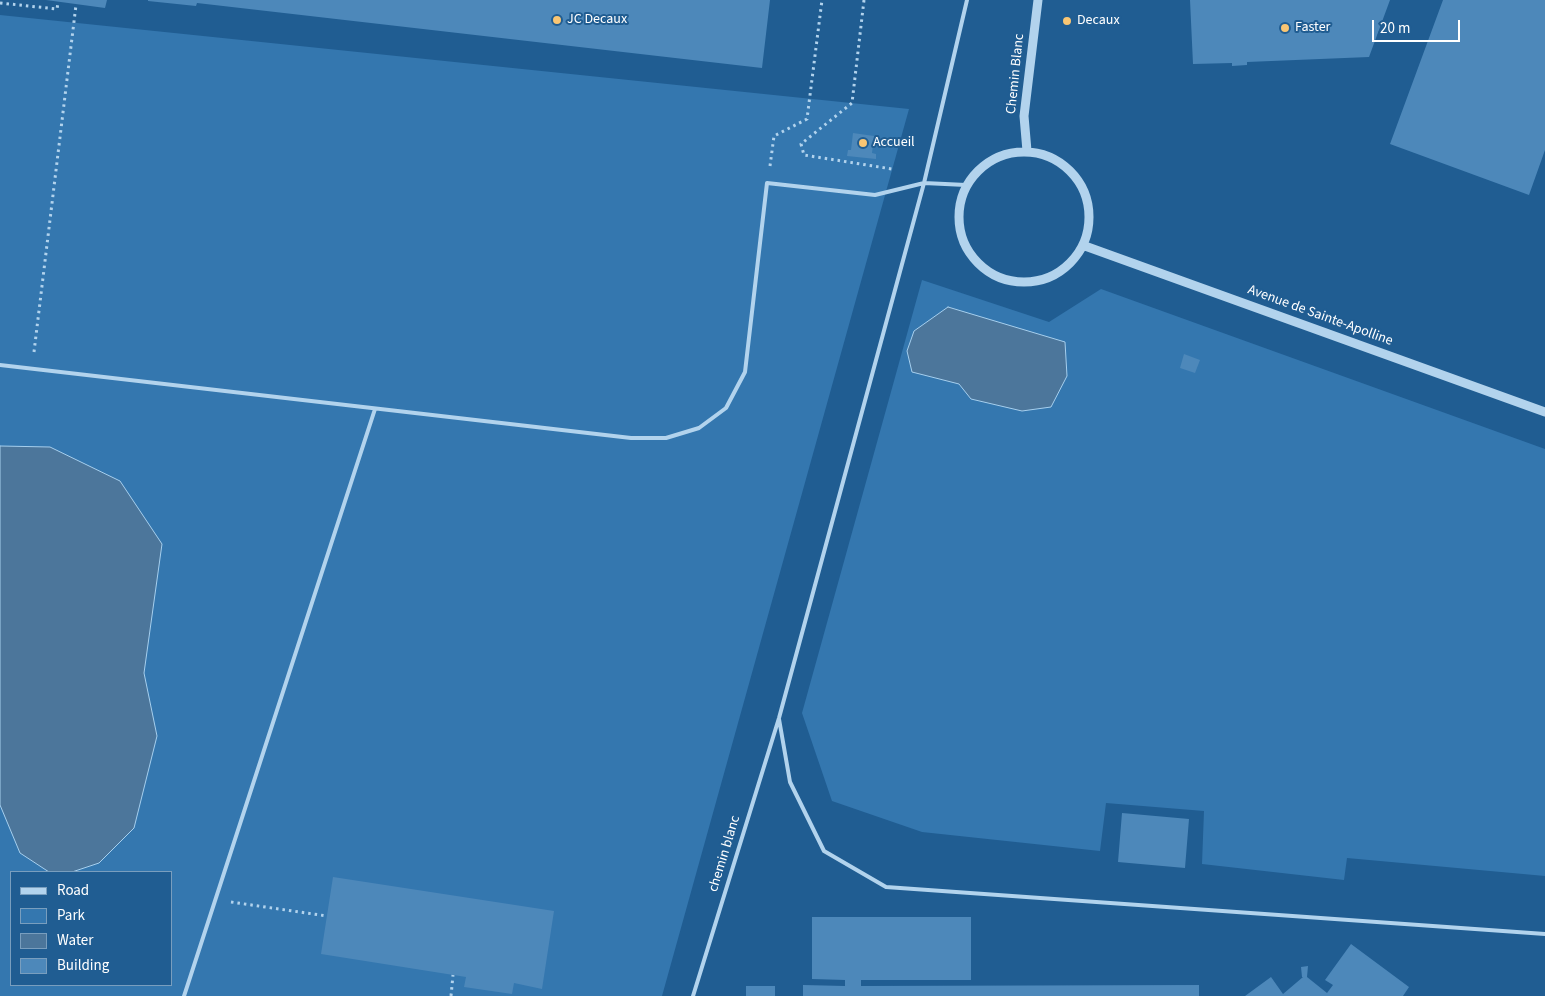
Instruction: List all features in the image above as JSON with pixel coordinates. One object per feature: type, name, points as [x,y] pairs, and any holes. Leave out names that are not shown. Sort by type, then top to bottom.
[{"type":"street","name":"Chemin Blanc","points":[[1027,151],[1024,116],[1038,0]]},
{"type":"street","points":[[1027,151],[1053,159],[1069,170],[1081,185],[1088,203],[1089,222],[1085,246],[1058,273],[1038,281],[1016,282],[996,277],[978,264],[965,247],[958,227],[959,205],[966,185],[979,169],[996,158],[1015,152],[1027,151]]},
{"type":"street","name":"Avenue de Sainte-Apolline","points":[[1085,246],[1545,412]]},
{"type":"lane","name":"chemin blanc","points":[[693,996],[779,718],[924,184],[967,0]]},
{"type":"lane","points":[[0,365],[631,438],[666,438],[699,428],[726,408],[745,372],[767,183],[875,195],[924,184],[966,185]]},
{"type":"lane","points":[[184,996],[375,409]]},
{"type":"lane","points":[[779,718],[790,782],[824,851],[886,887],[1545,934]]},
{"type":"path","points":[[767,183],[774,136],[807,119],[822,0]]},
{"type":"path","points":[[864,0],[852,104],[801,144],[804,155],[892,169]]},
{"type":"path","points":[[0,3],[57,9],[58,3]]},
{"type":"path","points":[[32,368],[76,5]]},
{"type":"path","points":[[216,900],[327,916]]},
{"type":"path","points":[[451,996],[454,975]]},
{"type":"green space","points":[[0,15],[909,109],[662,996],[0,996]]},
{"type":"green space","points":[[922,280],[1049,322],[1101,289],[1545,449],[1545,876],[1347,858],[1344,880],[1202,864],[1204,811],[1106,803],[1100,851],[922,832],[832,801],[802,713]]},
{"type":"water","points":[[948,307],[1065,342],[1067,376],[1051,407],[1022,411],[971,399],[959,384],[912,372],[907,351],[914,331]]},
{"type":"water","points":[[0,446],[50,447],[120,481],[162,544],[144,673],[157,736],[134,828],[99,863],[75,871],[47,871],[20,853],[0,805]]},
{"type":"building","points":[[46,0],[107,0],[105,8]]},
{"type":"building","name":"JC Decaux","points":[[148,0],[770,0],[762,68],[197,3],[196,6]]},
{"type":"building","name":"Faster","points":[[1190,0],[1390,0],[1369,57],[1247,62],[1247,65],[1232,66],[1232,63],[1193,64]]},
{"type":"building","points":[[1443,0],[1545,0],[1545,150],[1529,195],[1390,144]]},
{"type":"building","name":"Accueil","points":[[853,133],[874,136],[872,153],[876,154],[876,159],[847,156],[848,150],[851,150]]},
{"type":"building","points":[[1184,354],[1200,360],[1195,373],[1180,368]]},
{"type":"building","points":[[1122,813],[1189,819],[1185,868],[1118,862]]},
{"type":"building","points":[[333,877],[554,911],[542,989],[514,983],[512,994],[464,987],[466,977],[321,954]]},
{"type":"building","points":[[812,917],[971,917],[971,980],[861,980],[861,986],[1199,985],[1199,996],[803,996],[803,985],[845,986],[845,980],[812,979]]},
{"type":"building","points":[[1351,944],[1409,987],[1403,996],[1245,996],[1271,977],[1283,994],[1303,977],[1301,967],[1308,966],[1307,977],[1327,993],[1333,985],[1325,980]]},
{"type":"building","points":[[746,986],[775,986],[775,996],[746,996]]},
{"type":"place","name":"JC Decaux","points":[[557,20]]},
{"type":"place","name":"Decaux","points":[[1067,21]]},
{"type":"place","name":"Faster","points":[[1285,28]]},
{"type":"place","name":"Accueil","points":[[863,143]]}]
